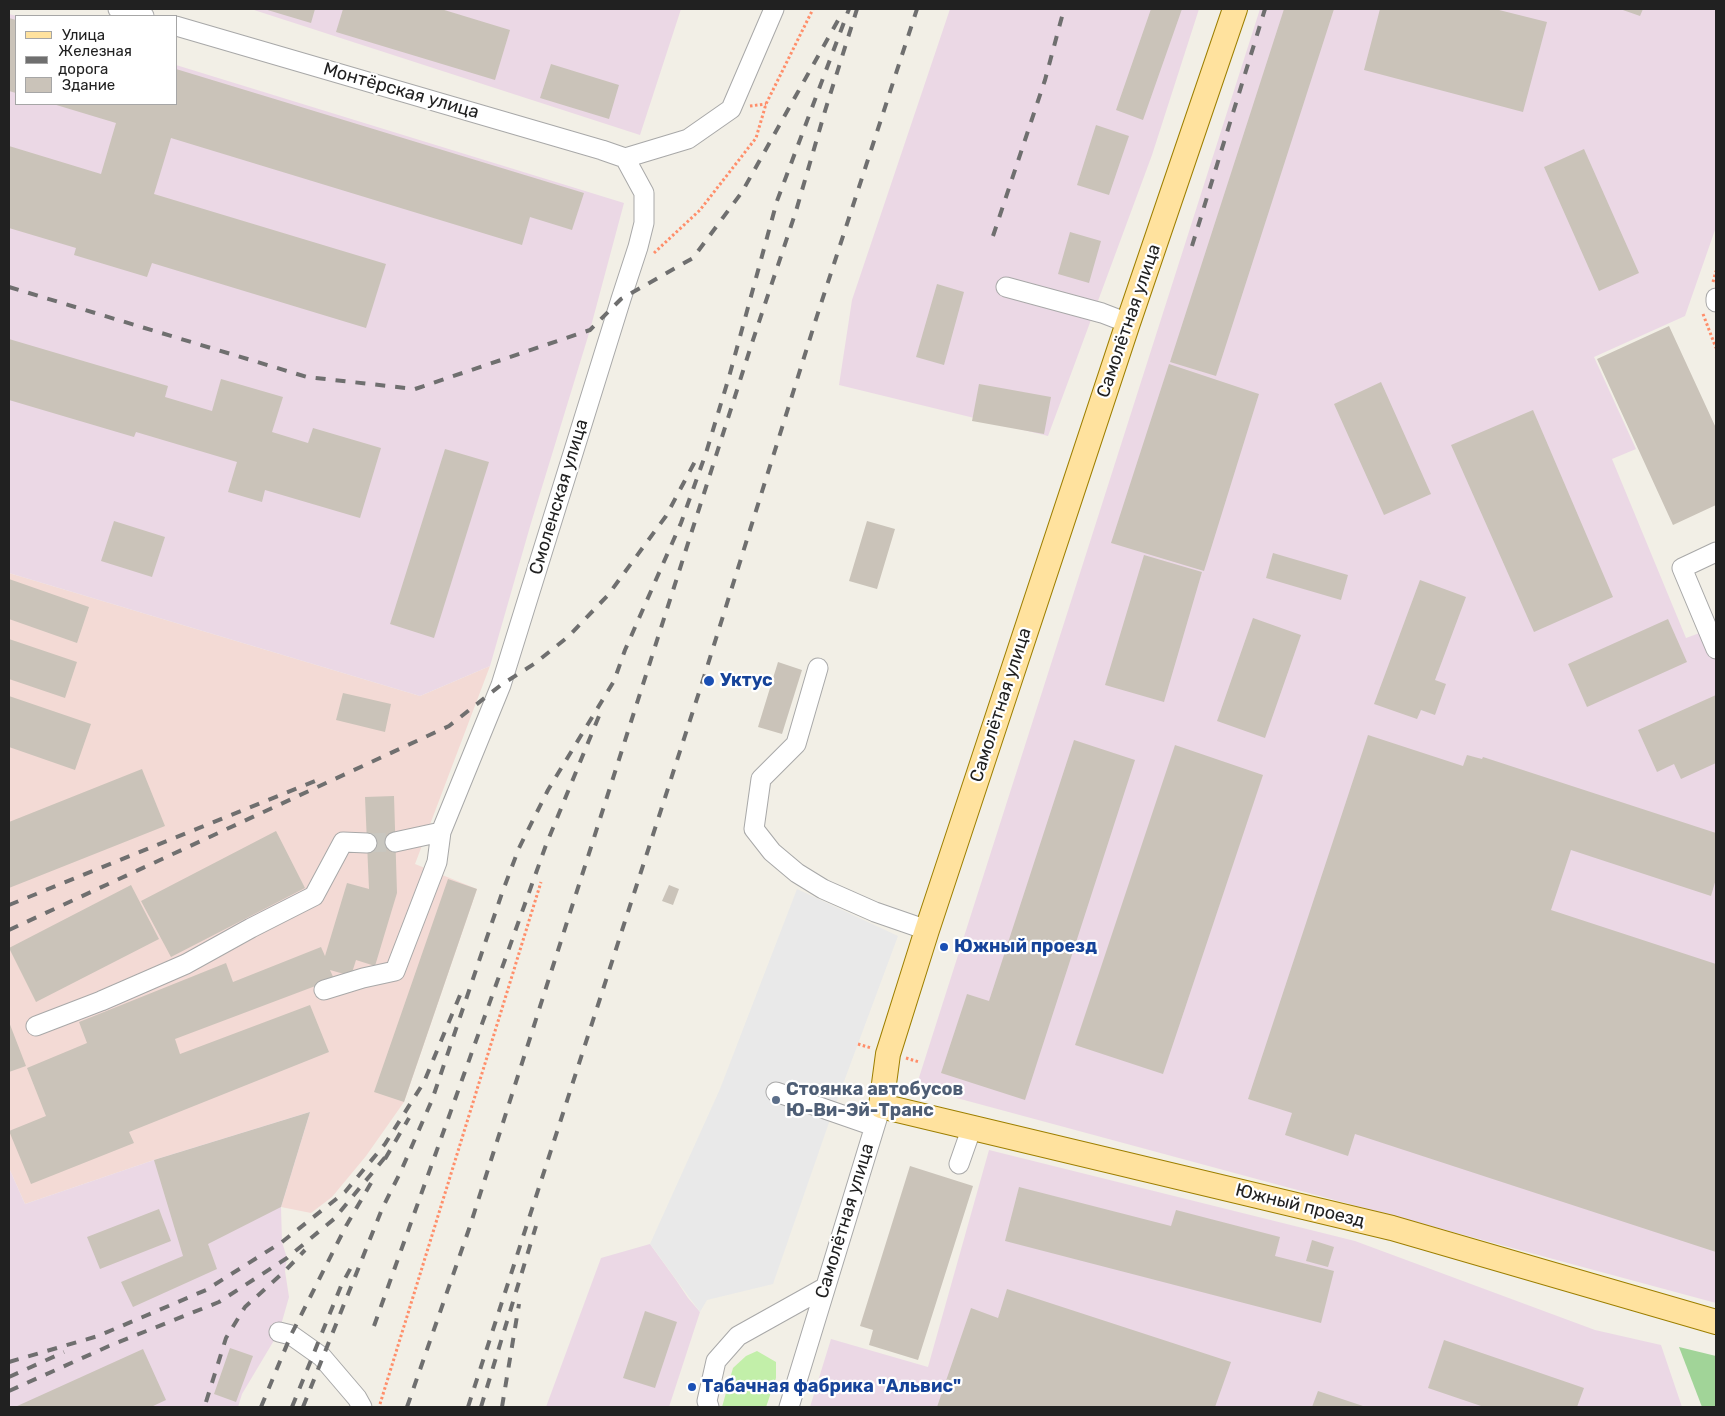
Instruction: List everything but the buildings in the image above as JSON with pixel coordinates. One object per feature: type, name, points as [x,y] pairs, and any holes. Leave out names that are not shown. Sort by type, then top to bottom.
[{"type":"main road","name":"Самолётная улица","points":[[877,1116],[888,1054],[926,930],[1128,323],[1235,9]]},
{"type":"main road","name":"Южный проезд","points":[[877,1116],[972,1127],[1392,1228],[1716,1322]]},
{"type":"street","points":[[118,9],[140,15]]},
{"type":"street","points":[[625,158],[688,139],[731,110],[774,9]]},
{"type":"street","name":"Монтёрская улица","points":[[178,27],[625,158]]},
{"type":"street","name":"Смоленская улица","points":[[324,990],[363,978],[396,971],[437,862],[441,832],[501,684],[638,247],[644,223],[644,193],[625,158]]},
{"type":"street","points":[[1006,287],[1102,313],[1128,323]]},
{"type":"street","points":[[1716,552],[1682,568],[1716,649]]},
{"type":"street","points":[[818,668],[796,744],[761,779],[754,829],[772,852],[797,873],[823,888],[875,912],[926,930]]},
{"type":"street","points":[[395,842],[441,832]]},
{"type":"street","points":[[36,1026],[101,1002],[186,964],[314,896],[343,842],[367,843]]},
{"type":"street","points":[[776,1092],[877,1116]]},
{"type":"street","name":"Самолётная улица","points":[[789,1407],[877,1116]]},
{"type":"street","points":[[960,1164],[972,1127]]},
{"type":"street","points":[[708,1404],[716,1361],[738,1336],[824,1288]]},
{"type":"street","points":[[279,1332],[291,1335],[322,1356],[362,1407]]},
{"type":"path","points":[[629,277],[700,210],[756,138],[766,104],[813,9]]},
{"type":"path","points":[[379,1407],[541,882]]},
{"type":"shaded area","points":[[251,9],[681,9],[640,135]]},
{"type":"shaded area","points":[[950,9],[1199,9],[1152,155],[1048,436],[839,385],[852,300]]},
{"type":"shaded area","points":[[1260,9],[1716,9],[1716,227],[1685,316],[1594,357],[1636,449],[1612,459],[1686,638],[1716,627],[1716,1303],[916,1087]]},
{"type":"shaded area","points":[[9,14],[15,16],[15,105],[178,105],[178,66],[624,203],[590,330],[490,666],[420,696],[9,573]]},
{"type":"shaded area","points":[[9,573],[420,696],[490,666],[415,864],[477,889],[404,1102],[366,1156],[332,1197],[311,1213],[281,1207],[310,1112],[154,1160],[25,1204],[9,1168]]},
{"type":"shaded area","name":"Стоянка автобусов Ю-Ви-Эй-Транс","points":[[797,889],[898,936],[833,1111],[773,1284],[707,1300],[700,1312],[650,1244],[720,1089]]},
{"type":"shaded area","points":[[310,1112],[281,1207],[282,1242],[287,1258],[285,1271],[289,1297],[279,1332],[242,1394],[238,1407],[9,1407],[9,1168],[25,1204],[154,1160]]},
{"type":"shaded area","points":[[989,1150],[1355,1241],[1595,1330],[1661,1345],[1682,1407],[810,1407],[831,1339],[928,1367]]},
{"type":"shaded area","points":[[650,1244],[700,1312],[669,1407],[546,1407],[601,1258]]},
{"type":"green space","points":[[1679,1347],[1716,1356],[1716,1407],[1702,1407]]},
{"type":"green space","points":[[757,1351],[776,1362],[776,1378],[766,1407],[722,1407],[733,1368],[746,1356]]},
{"type":"tunnel","points":[[367,843],[395,842]]},
{"type":"railway","points":[[303,1407],[382,1209],[432,1100],[519,848],[548,790],[614,681],[625,650],[681,523],[706,453],[729,377],[777,201],[849,9]]},
{"type":"railway","points":[[407,1407],[469,1229],[752,343],[796,211],[857,9]]},
{"type":"railway","points":[[468,1407],[917,9]]},
{"type":"railway","points":[[993,236],[1045,80],[1064,9]]},
{"type":"railway","points":[[1192,246],[1265,9]]},
{"type":"railway","points":[[9,287],[307,377],[415,389],[590,330],[621,299],[693,258],[742,192],[841,15]]},
{"type":"railway","points":[[9,930],[449,726],[501,685],[534,664],[569,636],[608,595],[666,516],[699,454]]},
{"type":"railway","points":[[374,1326],[546,845],[599,716]]},
{"type":"railway","points":[[9,905],[315,781]]},
{"type":"railway","points":[[9,1362],[98,1336],[206,1290],[282,1242],[345,1192],[385,1144],[424,1082],[463,988]]},
{"type":"railway","points":[[385,1159],[409,1118]]},
{"type":"railway","points":[[9,1391],[109,1346],[219,1302],[287,1258],[334,1219],[387,1155]]},
{"type":"railway","points":[[261,1407],[291,1335],[346,1226],[371,1183]]},
{"type":"railway","points":[[481,1407],[536,1226]]},
{"type":"railway","points":[[206,1402],[226,1338],[245,1307],[305,1250]]},
{"type":"railway","points":[[292,1407],[341,1286],[355,1260]]},
{"type":"railway","points":[[502,1407],[519,1304]]},
{"type":"railway","points":[[9,1377],[64,1352]]},
{"type":"place","name":"Уктус","points":[[709,681]]},
{"type":"place","name":"Южный проезд","points":[[944,947]]},
{"type":"place","name":"Стоянка автобусов Ю-Ви-Эй-Транс","points":[[776,1100]]},
{"type":"place","name":"Табачная фабрика \"Альвис\"","points":[[692,1387]]}]
